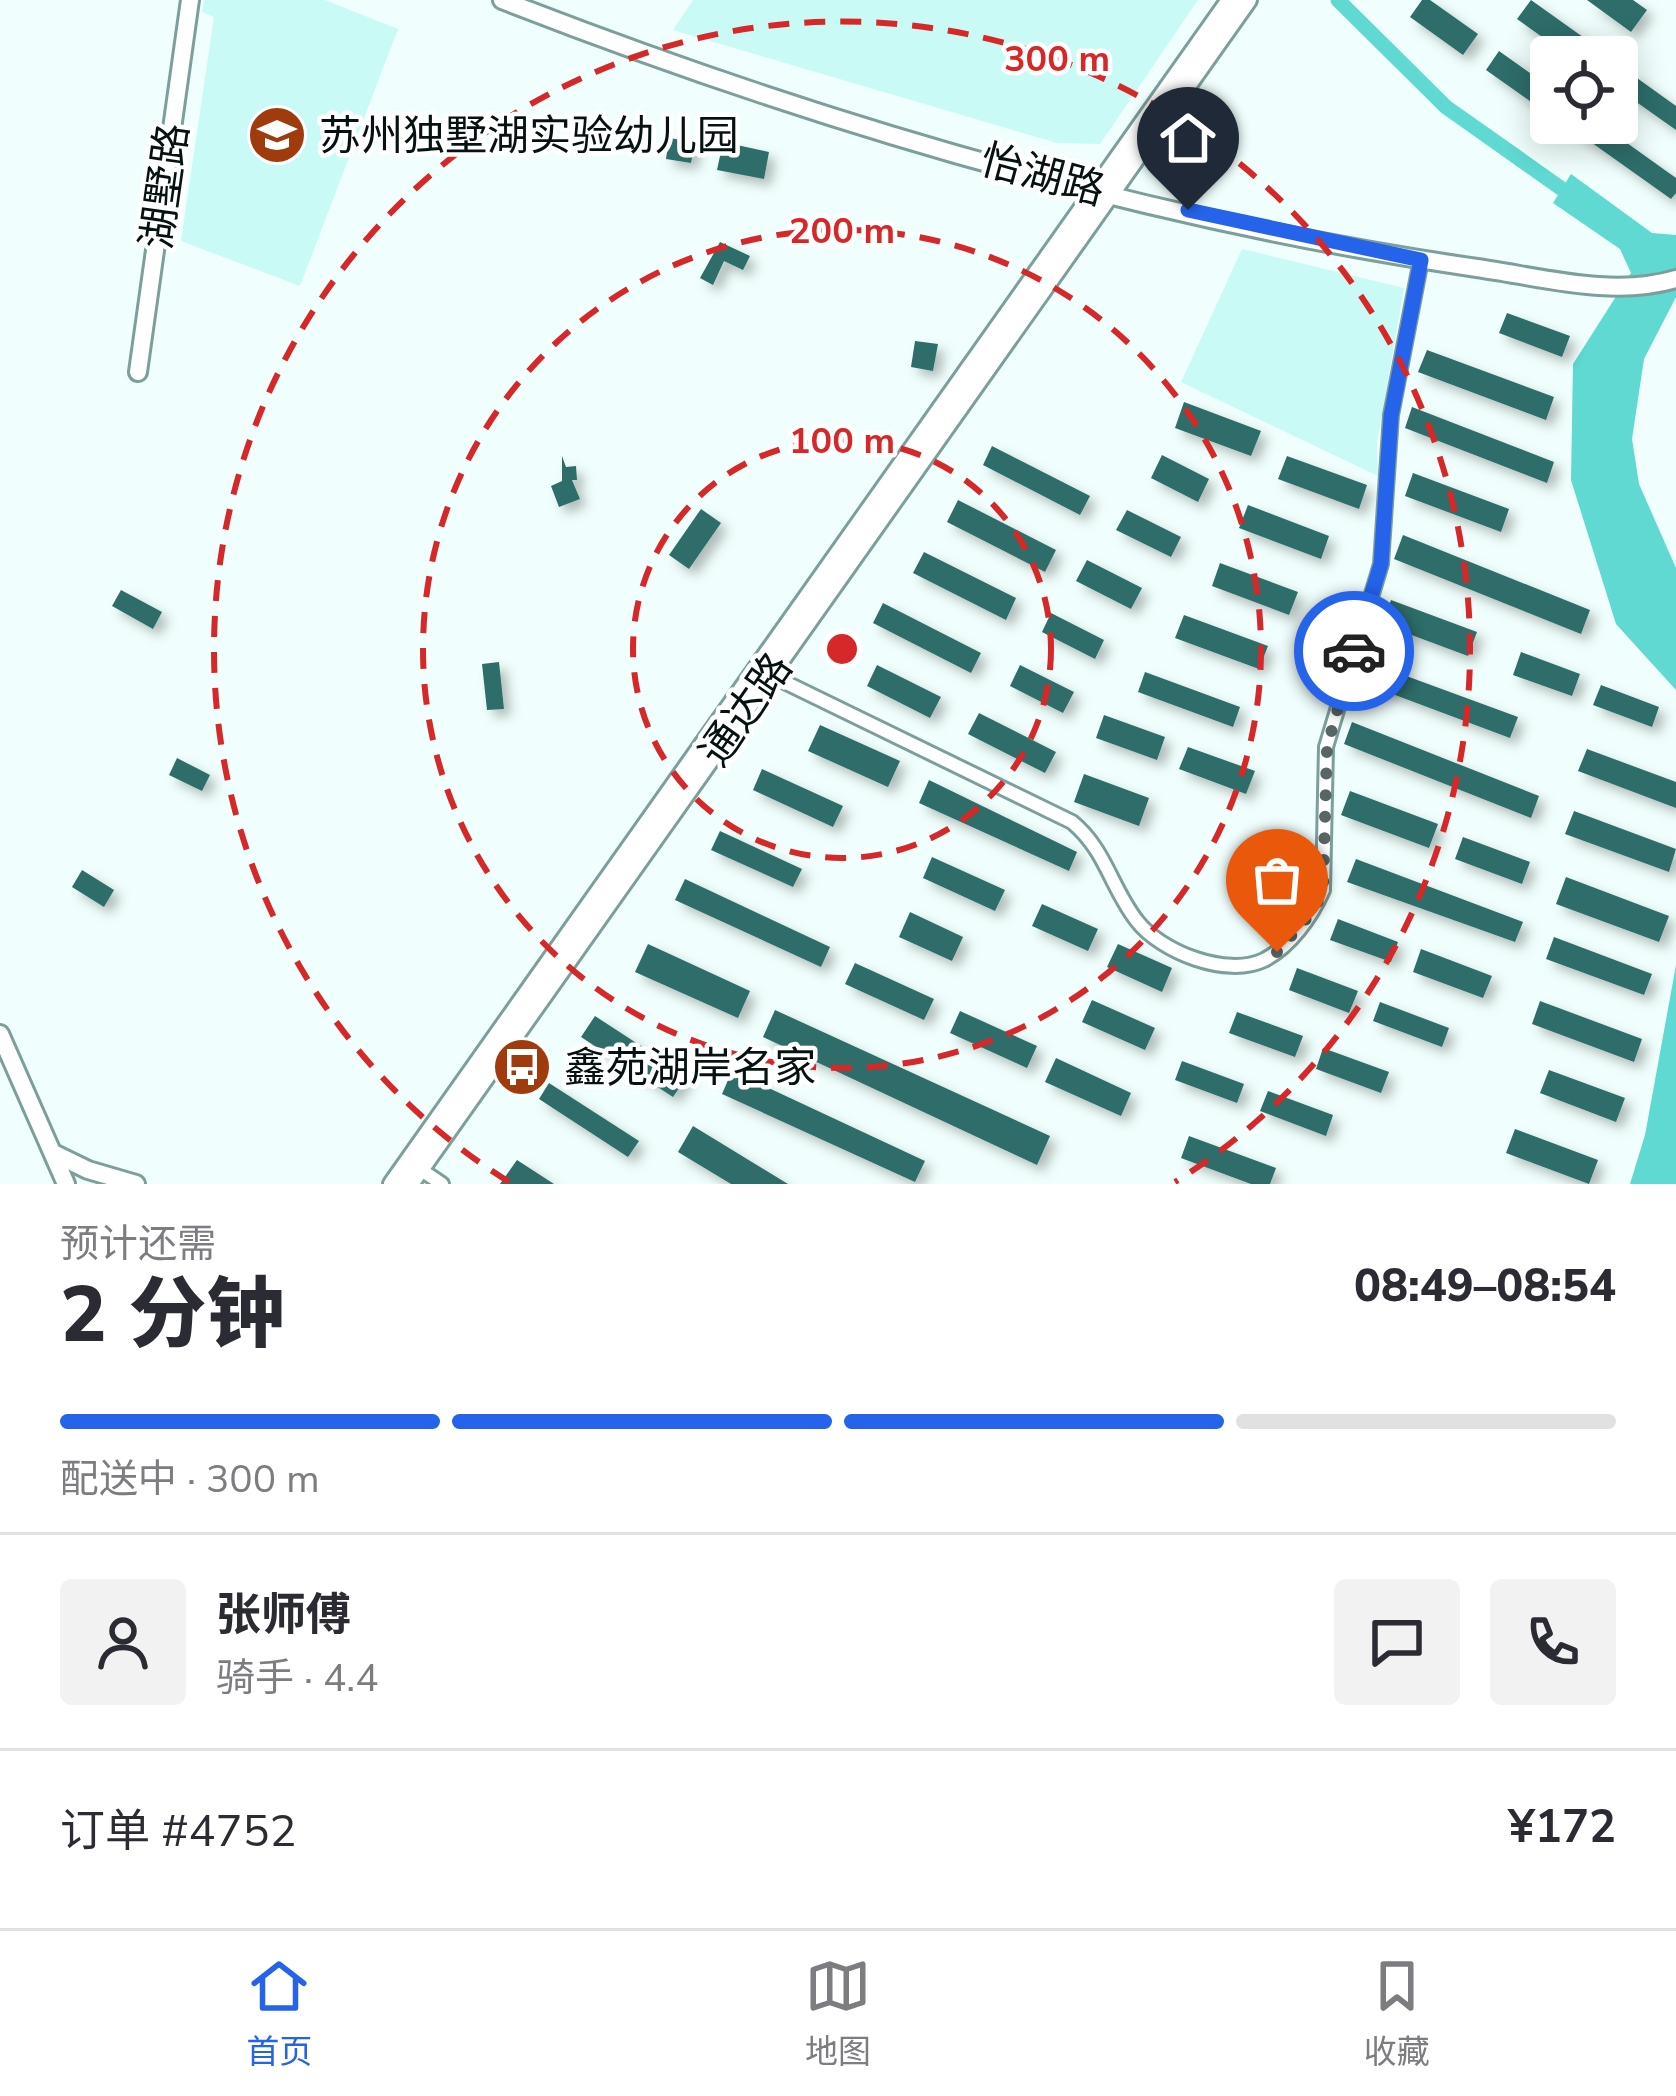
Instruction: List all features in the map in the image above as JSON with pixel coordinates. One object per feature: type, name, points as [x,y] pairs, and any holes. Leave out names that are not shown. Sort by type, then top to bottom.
[{"type":"main road","name":"湖墅路","points":[[138,373],[190,0]]},
{"type":"main road","name":"怡湖路","points":[[502,0],[739,90],[1102,191],[1421,260],[1600,285],[1639,287],[1676,279]]},
{"type":"main road","name":"通达路","points":[[392,1184],[413,1171],[1102,191],[1230,0]]},
{"type":"main road","name":"通达路","points":[[1102,191],[1248,0]]},
{"type":"main road","points":[[0,1034],[66,1184]]},
{"type":"main road","points":[[52,1152],[136,1184]]},
{"type":"street","points":[[763,672],[1072,822],[1099,848],[1143,928],[1186,956],[1234,965],[1259,962],[1277,952],[1314,910],[1323,890],[1327,747],[1381,564],[1391,416],[1421,260]]},
{"type":"street","points":[[413,1171],[442,1184]]},
{"type":"shaded area","name":"苏州独墅湖实验幼儿园","points":[[204,0],[325,0],[398,29],[300,286],[181,241],[214,17],[202,12]]},
{"type":"shaded area","points":[[693,0],[1198,0],[1100,144],[1057,143],[673,30]]},
{"type":"shaded area","points":[[1242,249],[1404,288],[1377,443],[1378,476],[1181,382]]},
{"type":"water","points":[[1571,174],[1652,233],[1676,235],[1676,297],[1644,359],[1632,439],[1639,484],[1676,568],[1676,690],[1616,624],[1571,480],[1573,364],[1631,273],[1620,249],[1553,203]]},
{"type":"water","points":[[1676,965],[1676,1184],[1630,1184],[1645,1135]]},
{"type":"building","points":[[1422,0],[1430,0],[1478,34],[1463,55],[1410,17]]},
{"type":"building","points":[[1531,0],[1582,36],[1541,36],[1517,19]]},
{"type":"building","points":[[1587,0],[1633,0],[1647,10],[1631,32]]},
{"type":"building","points":[[1499,51],[1530,73],[1530,101],[1486,70]]},
{"type":"building","points":[[1638,79],[1676,106],[1676,130],[1638,103]]},
{"type":"building","points":[[669,138],[695,142],[691,163],[666,159]]},
{"type":"building","points":[[723,142],[769,152],[764,179],[717,170]]},
{"type":"building","points":[[1594,144],[1628,144],[1676,178],[1671,199]]},
{"type":"building","points":[[720,242],[750,256],[743,270],[724,261],[713,285],[700,278]]},
{"type":"building","points":[[1507,313],[1570,336],[1562,357],[1499,333]]},
{"type":"building","points":[[915,341],[938,344],[933,371],[911,367]]},
{"type":"building","points":[[1427,350],[1554,397],[1546,420],[1418,372]]},
{"type":"building","points":[[1184,402],[1261,431],[1251,456],[1175,428]]},
{"type":"building","points":[[1412,407],[1554,462],[1547,483],[1405,428]]},
{"type":"building","points":[[992,446],[1090,496],[1080,515],[983,465]]},
{"type":"building","points":[[1162,455],[1209,479],[1198,502],[1151,478]]},
{"type":"building","points":[[562,456],[566,467],[576,466],[577,480],[572,480],[580,499],[559,507],[551,486],[562,481]]},
{"type":"building","points":[[1287,456],[1367,485],[1359,509],[1278,479]]},
{"type":"building","points":[[1413,473],[1509,509],[1501,532],[1405,496]]},
{"type":"building","points":[[958,500],[1056,550],[1045,572],[947,522]]},
{"type":"building","points":[[1248,505],[1329,536],[1321,559],[1239,528]]},
{"type":"building","points":[[701,509],[721,523],[689,569],[669,555]]},
{"type":"building","points":[[1127,510],[1181,537],[1171,557],[1116,530]]},
{"type":"building","points":[[1403,535],[1590,610],[1581,634],[1394,559]]},
{"type":"building","points":[[924,552],[1016,598],[1006,620],[913,573]]},
{"type":"building","points":[[1087,560],[1142,588],[1131,609],[1076,581]]},
{"type":"building","points":[[1220,563],[1298,592],[1289,615],[1212,586]]},
{"type":"building","points":[[121,590],[162,612],[153,629],[112,606]]},
{"type":"building","points":[[1391,600],[1477,632],[1468,656],[1382,624]]},
{"type":"building","points":[[883,603],[981,653],[971,673],[873,623]]},
{"type":"building","points":[[1051,613],[1104,640],[1095,659],[1042,632]]},
{"type":"building","points":[[1184,615],[1268,646],[1259,669],[1175,638]]},
{"type":"building","points":[[1521,652],[1580,674],[1572,696],[1513,675]]},
{"type":"building","points":[[499,662],[504,709],[487,710],[482,664]]},
{"type":"building","points":[[1371,663],[1518,717],[1510,738],[1363,683]]},
{"type":"building","points":[[877,665],[941,697],[930,718],[867,686]]},
{"type":"building","points":[[1020,665],[1074,692],[1063,713],[1010,686]]},
{"type":"building","points":[[1145,672],[1240,707],[1233,727],[1138,692]]},
{"type":"building","points":[[1601,685],[1659,707],[1652,727],[1593,705]]},
{"type":"building","points":[[979,713],[1056,752],[1045,773],[968,734]]},
{"type":"building","points":[[1104,715],[1165,737],[1157,760],[1096,738]]},
{"type":"building","points":[[1352,722],[1539,796],[1531,818],[1344,744]]},
{"type":"building","points":[[820,725],[900,761],[888,787],[808,751]]},
{"type":"building","points":[[1188,747],[1255,771],[1246,794],[1179,769]]},
{"type":"building","points":[[1587,749],[1676,782],[1676,808],[1578,771]]},
{"type":"building","points":[[177,758],[210,775],[202,791],[169,775]]},
{"type":"building","points":[[762,769],[843,806],[833,827],[753,790]]},
{"type":"building","points":[[1084,774],[1149,798],[1139,826],[1074,802]]},
{"type":"building","points":[[929,780],[1077,852],[1069,871],[919,803]]},
{"type":"building","points":[[1350,791],[1438,824],[1429,848],[1341,815]]},
{"type":"building","points":[[1574,811],[1676,849],[1669,872],[1565,834]]},
{"type":"building","points":[[720,831],[802,869],[793,887],[711,850]]},
{"type":"building","points":[[1463,837],[1530,862],[1522,884],[1455,859]]},
{"type":"building","points":[[932,857],[1005,890],[995,911],[923,878]]},
{"type":"building","points":[[1356,859],[1523,922],[1515,942],[1347,882]]},
{"type":"building","points":[[82,870],[114,890],[104,907],[72,887]]},
{"type":"building","points":[[1566,877],[1669,916],[1659,942],[1556,904]]},
{"type":"building","points":[[685,879],[830,947],[821,967],[675,900]]},
{"type":"building","points":[[1042,904],[1098,929],[1088,951],[1032,926]]},
{"type":"building","points":[[910,912],[963,937],[952,961],[899,937]]},
{"type":"building","points":[[1338,919],[1398,942],[1391,962],[1330,940]]},
{"type":"building","points":[[1554,937],[1652,974],[1644,995],[1546,959]]},
{"type":"building","points":[[648,944],[750,991],[738,1018],[635,972]]},
{"type":"building","points":[[1118,944],[1172,968],[1162,992],[1107,967]]},
{"type":"building","points":[[1421,949],[1492,976],[1483,998],[1413,972]]},
{"type":"building","points":[[855,963],[934,999],[924,1020],[845,984]]},
{"type":"building","points":[[1297,968],[1358,991],[1349,1013],[1289,990]]},
{"type":"building","points":[[1092,1000],[1155,1028],[1145,1050],[1082,1022]]},
{"type":"building","points":[[1540,1001],[1642,1039],[1634,1062],[1532,1024]]},
{"type":"building","points":[[1380,1002],[1449,1028],[1442,1047],[1373,1021]]},
{"type":"building","points":[[775,1010],[1050,1136],[1037,1165],[763,1037]]},
{"type":"building","points":[[960,1011],[1037,1046],[1027,1068],[950,1033]]},
{"type":"building","points":[[1237,1012],[1303,1036],[1295,1057],[1229,1033]]},
{"type":"building","points":[[595,1016],[687,1076],[673,1097],[581,1037]]},
{"type":"building","points":[[1323,1048],[1389,1072],[1381,1093],[1316,1069]]},
{"type":"building","points":[[1056,1058],[1131,1093],[1121,1116],[1045,1082]]},
{"type":"building","points":[[1182,1061],[1244,1084],[1237,1103],[1175,1080]]},
{"type":"building","points":[[1549,1070],[1625,1098],[1616,1122],[1540,1093]]},
{"type":"building","points":[[732,1071],[925,1161],[915,1182],[722,1094]]},
{"type":"building","points":[[549,1083],[639,1141],[628,1157],[539,1099]]},
{"type":"building","points":[[1268,1091],[1333,1115],[1326,1136],[1260,1111]]},
{"type":"building","points":[[693,1126],[788,1184],[731,1184],[678,1152]]},
{"type":"building","points":[[1515,1129],[1598,1160],[1589,1184],[1506,1153]]},
{"type":"building","points":[[1189,1136],[1276,1168],[1270,1184],[1251,1184],[1181,1158]]},
{"type":"building","points":[[517,1160],[554,1184],[500,1184]]},
{"type":"waterway","points":[[1338,0],[1446,107],[1562,189]]},
{"type":"way so far","points":[[1277,952],[1314,910],[1323,890],[1327,747],[1337,698],[1354,651]]},
{"type":"place","name":"苏州独墅湖实验幼儿园","points":[[277,135]]},
{"type":"place","name":"鑫苑湖岸名家","points":[[522,1067]]},
{"type":"route","points":[[1188,210],[1421,260],[1391,416],[1381,564],[1354,651]]}]
